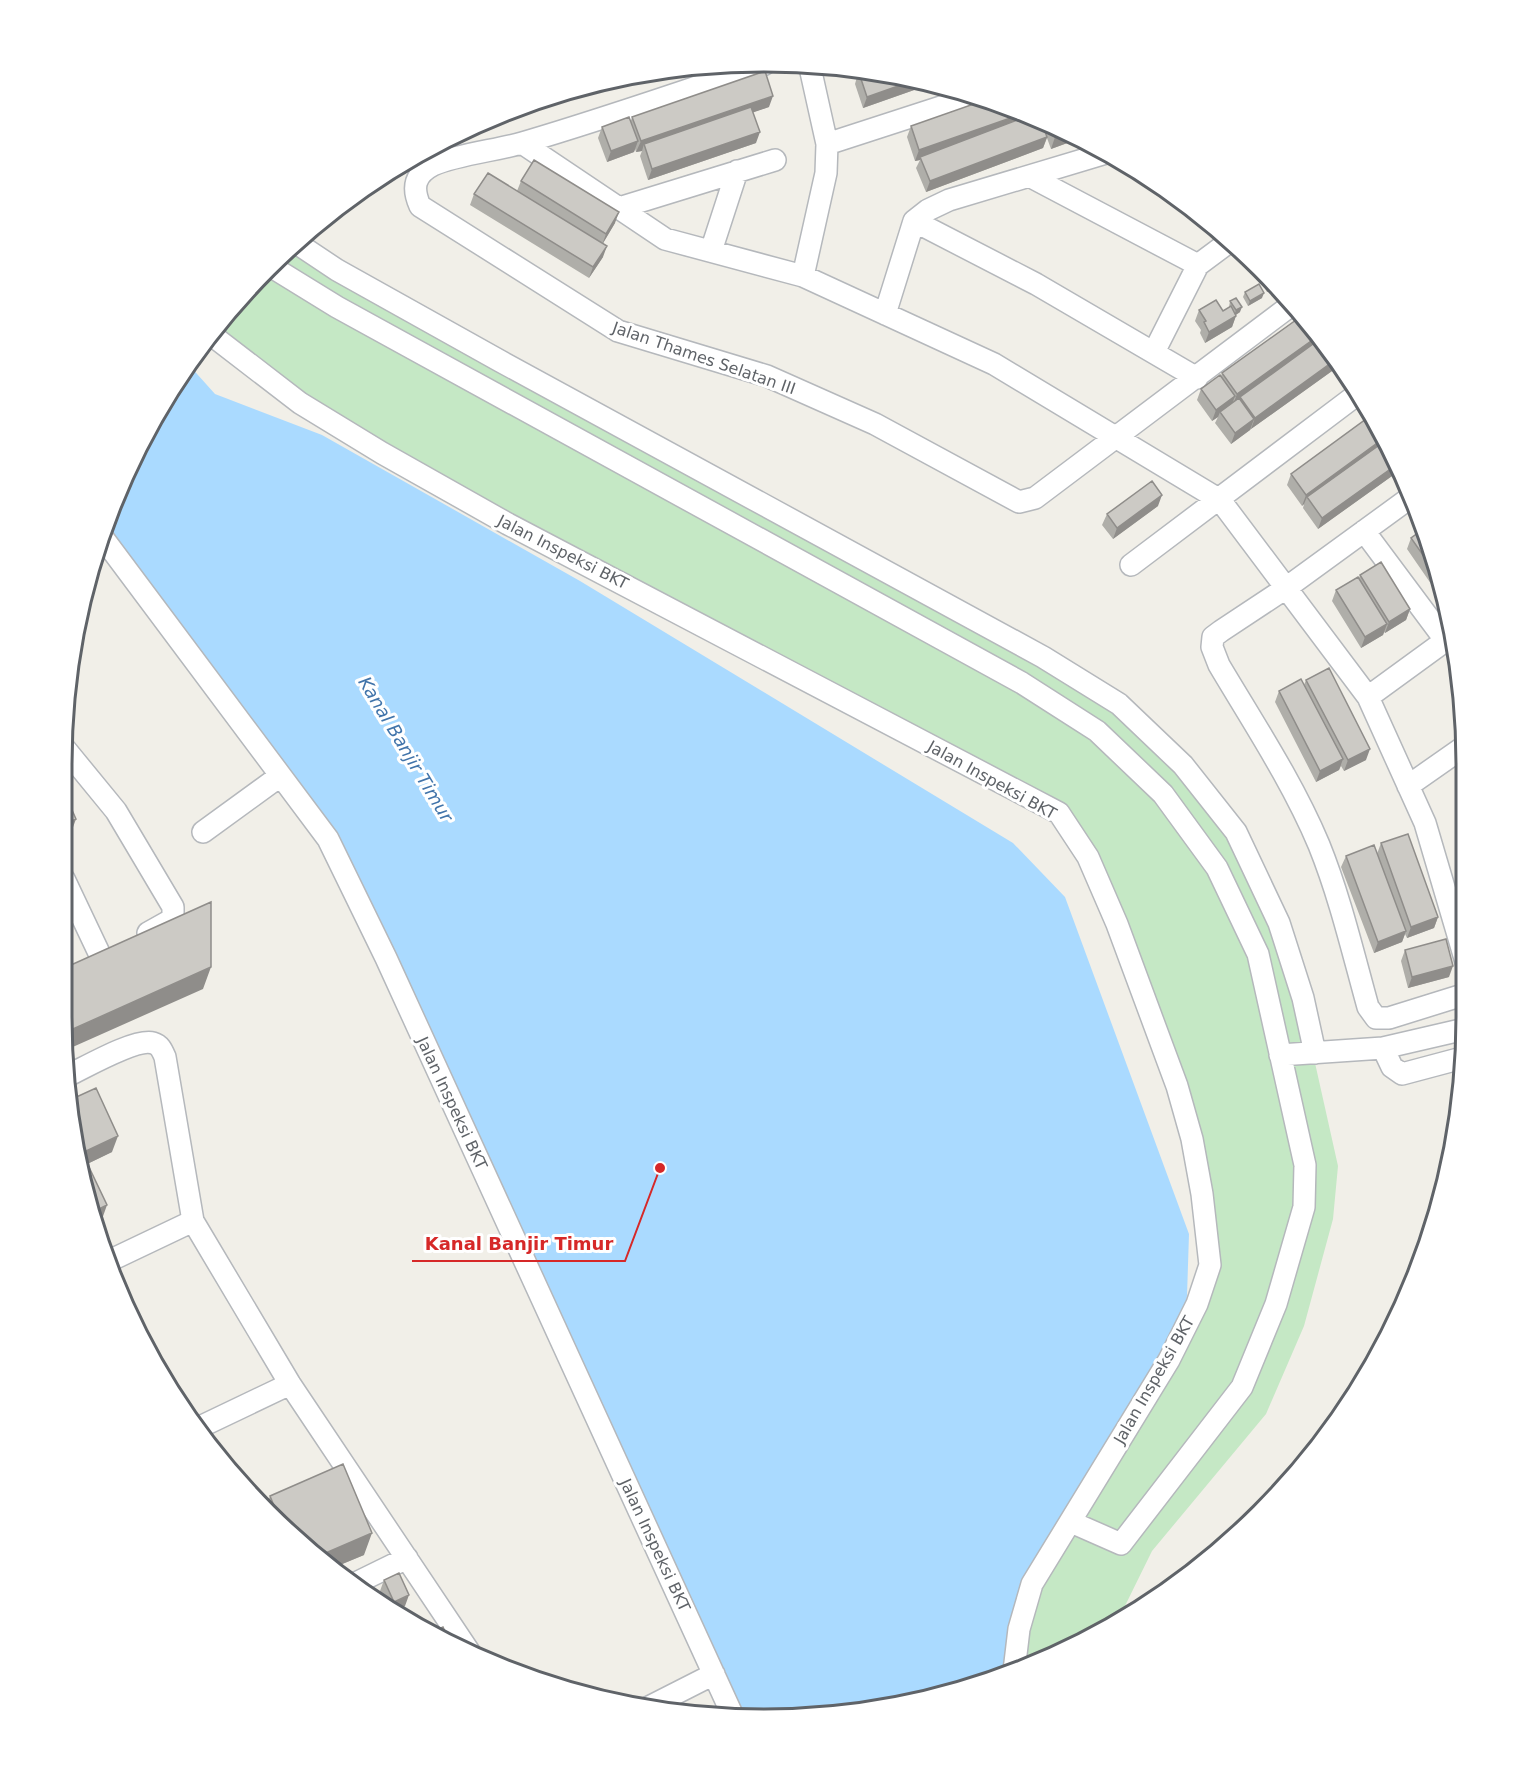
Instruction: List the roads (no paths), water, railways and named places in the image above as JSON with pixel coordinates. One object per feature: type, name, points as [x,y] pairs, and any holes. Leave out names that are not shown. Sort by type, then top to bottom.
[{"type":"street","points":[[522,143],[739,73]]},
{"type":"street","points":[[803,276],[826,173],[827,144],[811,73]]},
{"type":"street","points":[[827,144],[960,101]]},
{"type":"street","points":[[522,143],[665,239],[803,276],[994,364],[1220,500],[1368,697],[1456,893]]},
{"type":"street","name":"Jalan Thames Selatan III","points":[[522,143],[434,165],[414,184],[414,193],[420,206],[618,331],[767,376],[874,424],[1019,502],[1035,498],[1117,438]]},
{"type":"street","points":[[885,314],[914,221],[927,210],[949,200],[1095,157]]},
{"type":"street","points":[[619,208],[775,160]]},
{"type":"street","points":[[711,251],[737,171]]},
{"type":"street","points":[[1031,177],[1197,265]]},
{"type":"street","points":[[914,221],[1036,284],[1197,378]]},
{"type":"street","points":[[1154,352],[1197,265],[1223,247]]},
{"type":"street","points":[[304,248],[337,270],[500,361],[1043,657],[1119,704],[1182,765],[1236,831],[1279,923],[1303,998],[1315,1053]]},
{"type":"street","points":[[279,271],[337,306],[1022,683],[1097,731],[1163,794],[1218,868],[1258,954],[1305,1166],[1304,1207],[1276,1304],[1242,1387],[1121,1544],[1071,1522]]},
{"type":"street","points":[[1117,438],[1285,310]]},
{"type":"street","name":"Jalan Inspeksi BKT","points":[[218,340],[300,403],[403,465],[508,524],[1059,813],[1088,857],[1117,924],[1177,1086],[1192,1139],[1202,1194],[1210,1265],[1197,1304],[1169,1360],[1032,1584],[1020,1629],[1015,1661]]},
{"type":"street","points":[[1131,565],[1351,399]]},
{"type":"street","points":[[1404,502],[1286,588],[1221,631],[1213,637],[1212,646],[1219,665],[1290,783],[1319,846],[1345,921],[1368,1007],[1376,1018],[1389,1018],[1456,997]]},
{"type":"street","points":[[1364,531],[1444,635]]},
{"type":"street","name":"Jalan Inspeksi BKT","points":[[108,545],[328,839],[729,1708]]},
{"type":"street","points":[[1368,697],[1445,642]]},
{"type":"street","points":[[1408,786],[1456,752]]},
{"type":"street","points":[[72,757],[116,811],[173,907],[173,919],[167,925],[108,952],[72,892]]},
{"type":"street","points":[[203,832],[280,776]]},
{"type":"street","points":[[1280,1055],[1383,1048],[1456,1031]]},
{"type":"street","points":[[74,1073],[141,1043],[155,1043],[161,1048],[165,1057],[194,1221],[290,1384],[461,1639]]},
{"type":"street","points":[[1383,1048],[1392,1067],[1402,1074],[1455,1060]]},
{"type":"street","points":[[116,1258],[194,1221]]},
{"type":"street","points":[[205,1424],[290,1384]]},
{"type":"street","points":[[363,1580],[408,1558]]},
{"type":"street","points":[[662,1701],[714,1674]]},
{"type":"water","points":[[195,372],[215,394],[322,435],[580,581],[1013,843],[1065,897],[1189,1234],[1187,1296],[1174,1350],[1032,1584],[1016,1661],[943,1685],[899,1696],[809,1708],[740,1708],[340,850],[110,540],[143,458]]},
{"type":"place","name":"Kanal Banjir Timur","points":[[660,1168]]}]
